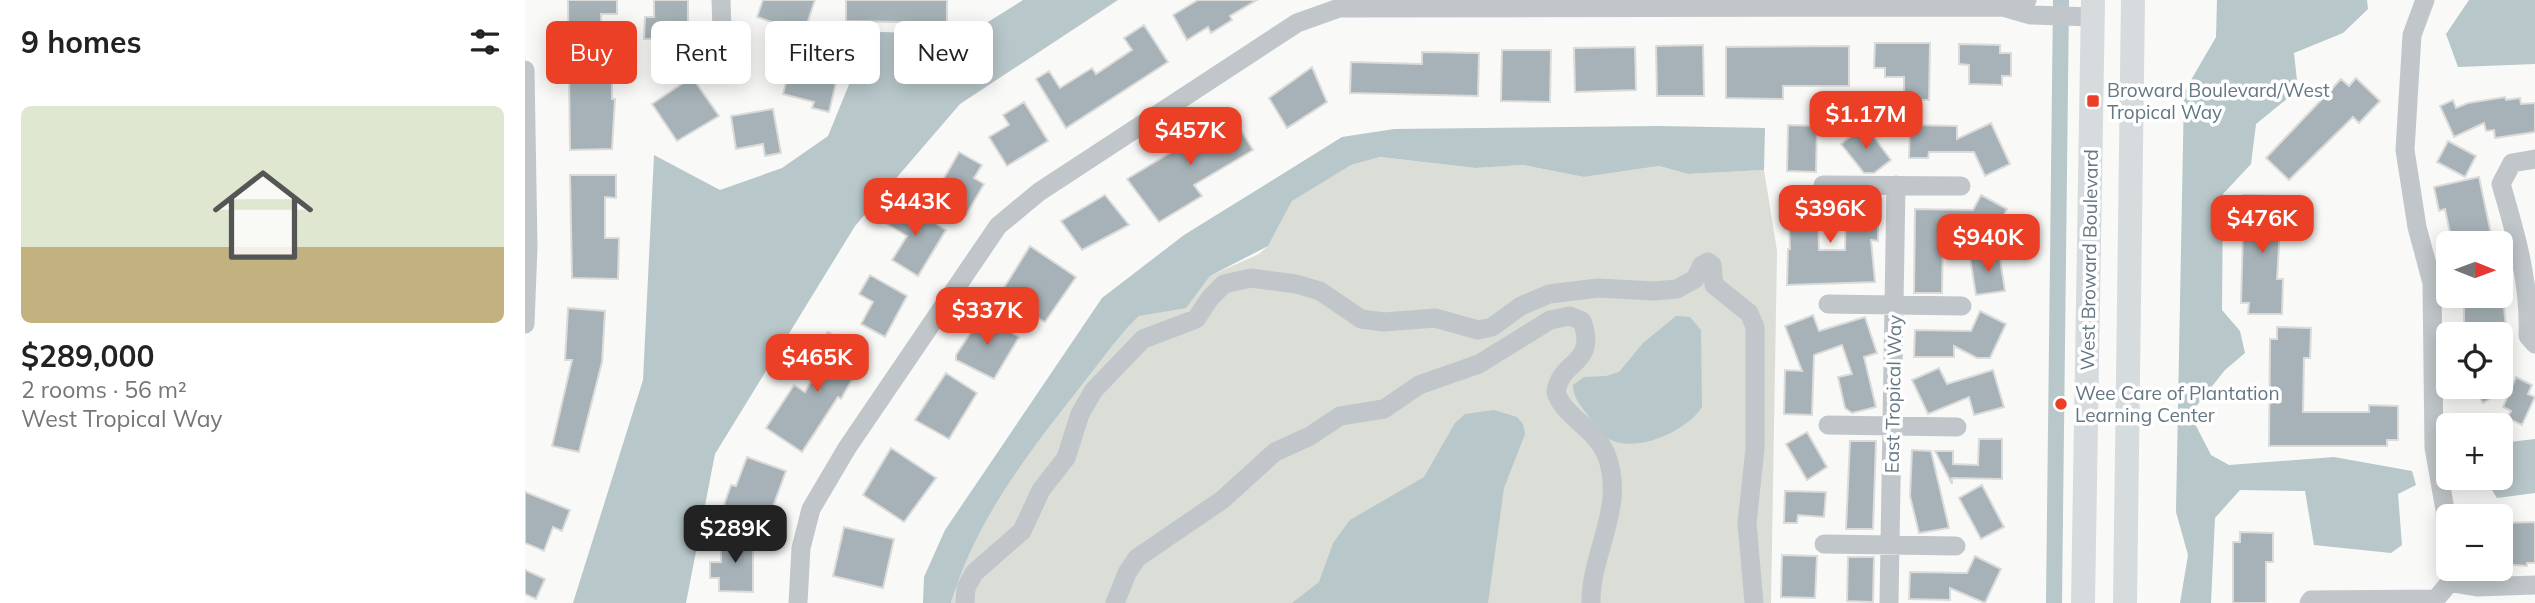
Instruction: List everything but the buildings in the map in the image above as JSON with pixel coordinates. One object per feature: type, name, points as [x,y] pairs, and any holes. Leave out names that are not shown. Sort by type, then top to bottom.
[{"type":"main road","name":"West Broward Boulevard","points":[[2125,603],[2133,0]]},
{"type":"main road","name":"West Broward Boulevard","points":[[2083,602],[2094,6]]},
{"type":"main road","points":[[2094,6],[2118,23],[2132,46]]},
{"type":"street","points":[[722,0],[722,21]]},
{"type":"street","points":[[2002,7],[2027,0]]},
{"type":"street","points":[[2425,0],[2411,35],[2406,150],[2415,214],[2432,283],[2434,447],[2444,504]]},
{"type":"street","points":[[798,603],[801,548],[811,509],[847,448],[998,226],[1038,192],[1297,23],[1339,8],[2002,7],[2031,15],[2059,16],[2094,6]]},
{"type":"street","points":[[525,70],[528,247],[525,324]]},
{"type":"street","points":[[2535,159],[2512,163],[2501,184],[2522,255],[2527,284],[2528,336],[2535,344]]},
{"type":"street","points":[[1823,185],[1961,186]]},
{"type":"street","name":"East Tropical Way","points":[[1889,603],[1896,185]]},
{"type":"street","points":[[965,603],[966,588],[974,573],[1022,531],[1041,491],[1066,458],[1080,414],[1101,381],[1143,339],[1195,319],[1224,284],[1251,278],[1296,284],[1320,291],[1361,319],[1384,322],[1435,318],[1478,330],[1492,327],[1529,302],[1549,294],[1598,288],[1654,291],[1678,289],[1695,279],[1702,265],[1708,262],[1712,265],[1714,285],[1749,313],[1755,327],[1755,449],[1747,523],[1753,603]]},
{"type":"street","points":[[1828,304],[1962,306]]},
{"type":"street","points":[[1115,603],[1127,573],[1137,558],[1222,500],[1275,452],[1310,436],[1341,416],[1384,409],[1419,385],[1455,374],[1495,357],[1543,323],[1570,316],[1582,321],[1585,330],[1584,351],[1580,360],[1562,374],[1556,391],[1565,408],[1584,423],[1601,444],[1607,457],[1612,495],[1607,535],[1591,576],[1591,603]]},
{"type":"street","points":[[1828,425],[1957,427]]},
{"type":"street","points":[[1824,544],[1956,546]]},
{"type":"street","points":[[2309,603],[2312,600],[2436,599],[2455,581]]},
{"type":"street","points":[[2459,581],[2477,587],[2535,585]]},
{"type":"shaded area","points":[[1023,0],[1118,0],[993,82],[993,21],[989,21]]},
{"type":"shaded area","points":[[2217,0],[2367,0],[2368,9],[2343,33],[2294,53],[2298,90],[2256,124],[2251,164],[2223,194],[2222,310],[2240,331],[2245,353],[2225,370],[2190,414],[2211,455],[2229,465],[2334,457],[2412,471],[2416,485],[2398,494],[2402,545],[2391,553],[2314,545],[2305,491],[2240,490],[2215,518],[2211,603],[2180,603],[2188,555],[2176,512],[2184,92],[2216,37]]},
{"type":"shaded area","points":[[2469,0],[2535,0],[2535,64],[2458,67],[2446,34]]},
{"type":"shaded area","points":[[880,32],[894,32],[894,84],[990,84],[960,104],[855,226],[715,454],[686,603],[573,603],[643,380],[654,155],[720,190],[782,168],[828,136],[849,84],[880,84]]},
{"type":"shaded area","points":[[1659,126],[1765,128],[1764,170],[1688,174],[1659,166],[1584,177],[1523,165],[1476,168],[1380,157],[1351,165],[1292,201],[1268,246],[1210,276],[1186,308],[1139,316],[1128,327],[1053,422],[1001,495],[973,547],[951,603],[923,603],[924,577],[945,530],[1102,298],[1184,235],[1342,137],[1394,129]]},
{"type":"shaded area","points":[[1380,157],[1476,168],[1523,165],[1584,177],[1659,166],[1688,174],[1764,170],[1777,251],[1771,603],[951,603],[973,547],[1001,495],[1053,422],[1128,327],[1139,316],[1193,298],[1210,276],[1259,254],[1268,246],[1292,201],[1304,192],[1351,165]]},
{"type":"shaded area","points":[[1676,316],[1690,317],[1701,330],[1702,407],[1685,424],[1660,438],[1633,444],[1609,439],[1579,404],[1573,385],[1584,377],[1606,376],[1619,372],[1643,343]]},
{"type":"shaded area","points":[[1494,410],[1517,417],[1523,424],[1525,434],[1504,488],[1488,603],[1292,603],[1319,582],[1333,543],[1350,520],[1424,477],[1455,423],[1465,414]]},
{"type":"shaded area","points":[[2535,439],[2535,493],[2497,498],[2492,490],[2513,490],[2513,442]]},
{"type":"waterway","points":[[2054,603],[2061,0]]},
{"type":"place","name":"Broward Boulevard/West Tropical Way","points":[[2093,101]]},
{"type":"place","name":"Wee Care of Plantation Learning Center","points":[[2061,404]]}]
